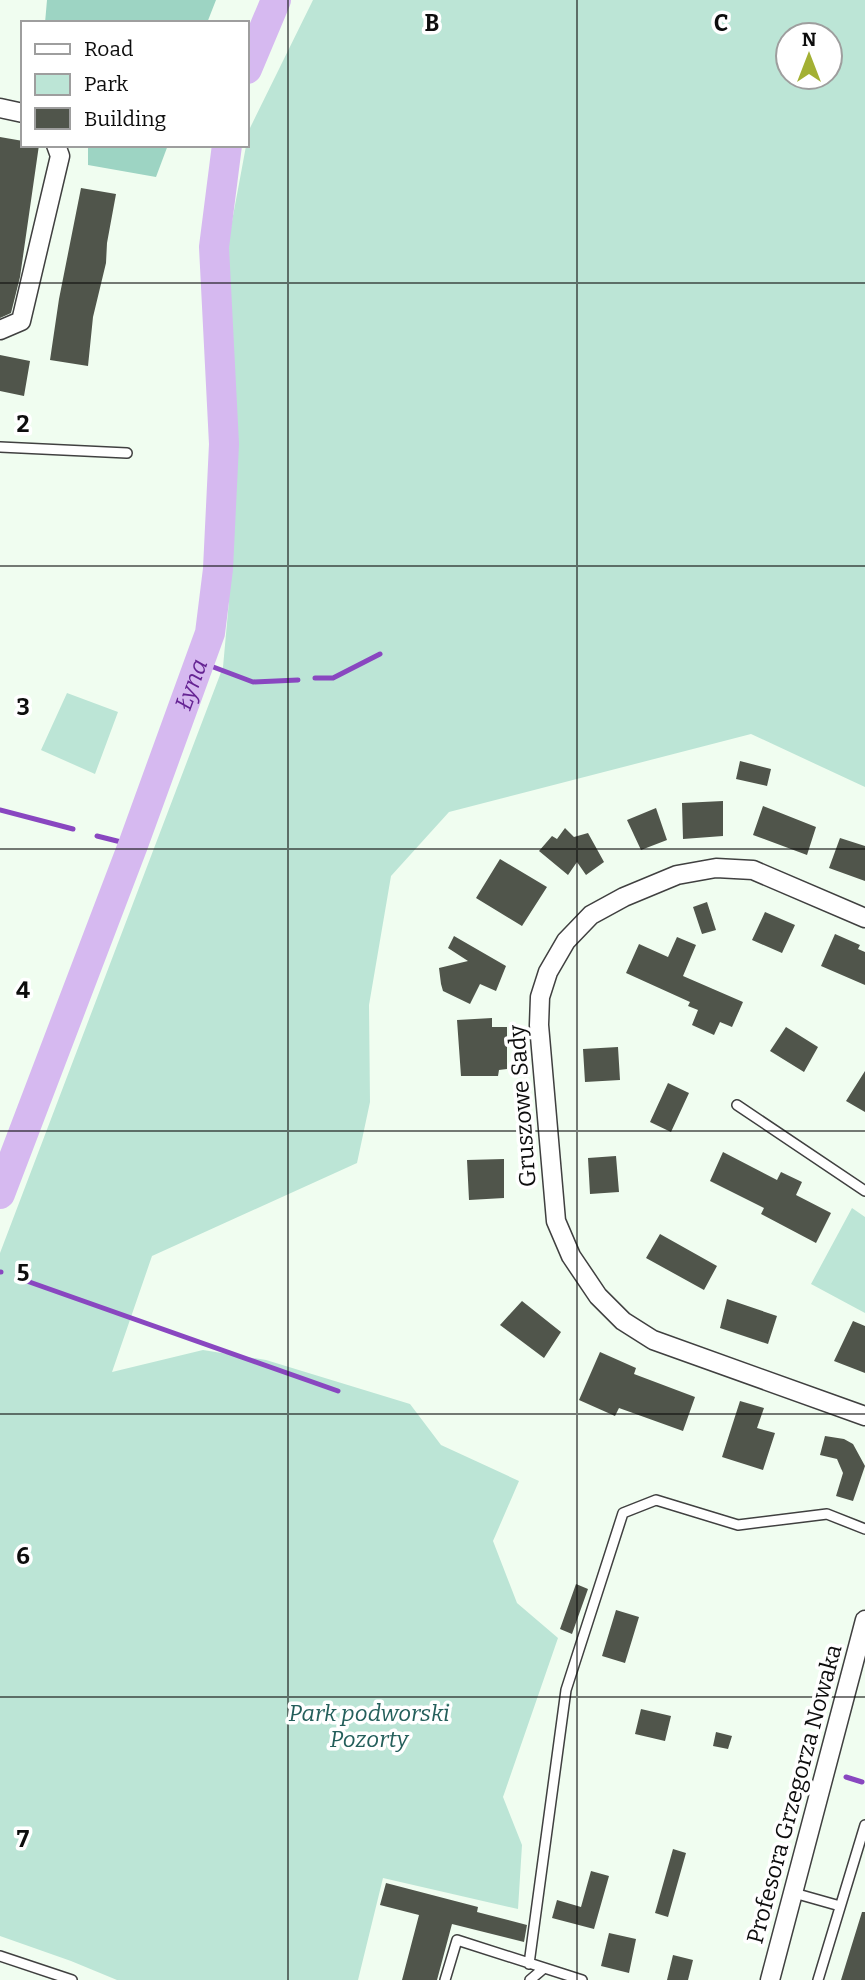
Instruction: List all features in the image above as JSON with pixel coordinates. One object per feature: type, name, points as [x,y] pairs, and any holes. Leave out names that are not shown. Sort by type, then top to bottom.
[{"type":"street","points":[[0,108],[21,113]]},
{"type":"street","points":[[0,330],[21,321],[60,156],[58,147]]},
{"type":"street","name":"Gruszowe Sady","points":[[865,918],[753,870],[716,868],[677,875],[624,897],[591,915],[566,941],[548,972],[540,997],[539,1025],[556,1221],[571,1255],[598,1296],[623,1321],[653,1340],[865,1416]]},
{"type":"street","name":"Profesora Grzegorza Nowaka","points":[[770,1980],[865,1620]]},
{"type":"lane","points":[[0,447],[127,453]]},
{"type":"lane","points":[[737,1105],[865,1191]]},
{"type":"lane","points":[[529,1964],[566,1690],[623,1513],[656,1500],[737,1525],[827,1514],[865,1529]]},
{"type":"lane","points":[[818,1980],[865,1825]]},
{"type":"lane","points":[[794,1893],[840,1906]]},
{"type":"lane","points":[[445,1980],[457,1940],[582,1980]]},
{"type":"lane","points":[[0,1956],[72,1980]]},
{"type":"lane","points":[[530,1980],[543,1969]]},
{"type":"green space","name":"Park podworski Pozorty","points":[[313,0],[865,0],[865,787],[751,734],[449,812],[391,876],[369,1005],[370,1102],[357,1163],[152,1256],[112,1372],[203,1350],[266,1360],[410,1404],[441,1445],[519,1481],[493,1541],[517,1603],[558,1638],[503,1797],[522,1845],[518,1909],[383,1878],[358,1980],[117,1980],[0,1936],[0,1253],[223,667],[229,601],[225,259],[246,147],[248,147],[249,130]]},
{"type":"green space","points":[[67,693],[118,712],[95,774],[41,750]]},
{"type":"green space","points":[[852,1208],[865,1217],[865,1313],[811,1284]]},
{"type":"shaded area","points":[[47,0],[216,0],[208,21],[45,21]]},
{"type":"shaded area","points":[[88,147],[167,147],[156,177],[88,165]]},
{"type":"building","points":[[0,137],[21,141],[21,147],[39,147],[20,277],[11,313],[0,318]]},
{"type":"building","points":[[81,188],[116,194],[106,263],[93,317],[88,366],[50,360]]},
{"type":"building","points":[[0,355],[30,361],[24,396],[0,391]]},
{"type":"building","points":[[740,761],[771,769],[767,786],[736,779]]},
{"type":"building","points":[[723,801],[723,836],[683,839],[682,803]]},
{"type":"building","points":[[763,806],[816,827],[807,855],[753,835]]},
{"type":"building","points":[[656,808],[667,840],[641,850],[627,820]]},
{"type":"building","points":[[565,828],[574,837],[588,833],[604,862],[586,875],[577,862],[568,875],[539,851],[552,836],[557,839]]},
{"type":"building","points":[[840,838],[865,846],[865,881],[829,868]]},
{"type":"building","points":[[500,859],[547,887],[522,926],[476,898]]},
{"type":"building","points":[[707,902],[716,930],[702,934],[693,907]]},
{"type":"building","points":[[765,912],[795,925],[782,953],[752,940]]},
{"type":"building","points":[[835,934],[860,945],[858,949],[865,952],[865,985],[821,966]]},
{"type":"building","points":[[454,936],[506,966],[496,991],[480,984],[470,1004],[443,991],[441,984],[439,968],[468,961],[448,948]]},
{"type":"building","points":[[677,937],[696,945],[683,976],[743,1002],[732,1027],[720,1022],[714,1035],[692,1025],[698,1010],[688,1006],[690,1002],[626,973],[639,944],[668,957]]},
{"type":"building","points":[[492,1018],[492,1027],[507,1027],[507,1069],[499,1070],[498,1076],[461,1076],[457,1020]]},
{"type":"building","points":[[786,1027],[818,1047],[804,1072],[770,1051]]},
{"type":"building","points":[[618,1047],[620,1080],[585,1082],[583,1049]]},
{"type":"building","points":[[865,1071],[865,1112],[846,1101]]},
{"type":"building","points":[[668,1083],[689,1093],[671,1132],[650,1122]]},
{"type":"building","points":[[723,1152],[777,1180],[781,1172],[802,1182],[796,1195],[831,1213],[816,1243],[761,1214],[764,1208],[710,1181]]},
{"type":"building","points":[[616,1156],[619,1192],[590,1194],[588,1158]]},
{"type":"building","points":[[504,1159],[504,1198],[469,1200],[467,1160]]},
{"type":"building","points":[[660,1234],[717,1266],[704,1290],[646,1258]]},
{"type":"building","points":[[727,1299],[777,1316],[768,1344],[720,1328]]},
{"type":"building","points":[[522,1301],[561,1332],[544,1358],[500,1325]]},
{"type":"building","points":[[853,1321],[865,1326],[865,1373],[834,1361]]},
{"type":"building","points":[[600,1352],[636,1368],[634,1374],[695,1397],[683,1431],[619,1408],[615,1416],[579,1400]]},
{"type":"building","points":[[740,1401],[764,1408],[757,1428],[775,1433],[763,1470],[722,1457]]},
{"type":"building","points":[[825,1436],[844,1439],[853,1444],[865,1466],[853,1501],[836,1496],[843,1473],[837,1459],[820,1455]]},
{"type":"building","points":[[576,1584],[588,1589],[572,1634],[560,1629]]},
{"type":"building","points":[[616,1610],[639,1617],[625,1663],[602,1656]]},
{"type":"building","points":[[641,1709],[671,1716],[665,1741],[635,1734]]},
{"type":"building","points":[[716,1732],[732,1736],[728,1749],[713,1746]]},
{"type":"building","points":[[673,1849],[686,1853],[668,1917],[655,1913]]},
{"type":"building","points":[[591,1871],[609,1876],[594,1929],[552,1918],[557,1900],[581,1907]]},
{"type":"building","points":[[386,1883],[478,1907],[477,1912],[527,1925],[524,1942],[452,1924],[437,1980],[402,1980],[419,1915],[380,1905]]},
{"type":"building","points":[[862,1912],[865,1912],[865,1980],[841,1980]]},
{"type":"building","points":[[609,1933],[636,1939],[629,1973],[601,1966]]},
{"type":"building","points":[[673,1955],[693,1960],[688,1980],[667,1980]]},
{"type":"waterway","name":"Łyna","points":[[248,67],[276,0]]},
{"type":"waterway","name":"Łyna","points":[[0,1194],[133,845],[210,633],[218,569],[224,444],[214,247],[227,147]]},
{"type":"waterway","points":[[315,678],[333,678],[380,654]]},
{"type":"waterway","points":[[200,662],[253,682],[298,680]]},
{"type":"waterway","points":[[0,810],[73,829]]},
{"type":"waterway","points":[[97,836],[133,845]]},
{"type":"waterway","points":[[21,1279],[338,1391]]},
{"type":"waterway","points":[[846,1777],[862,1782]]}]
